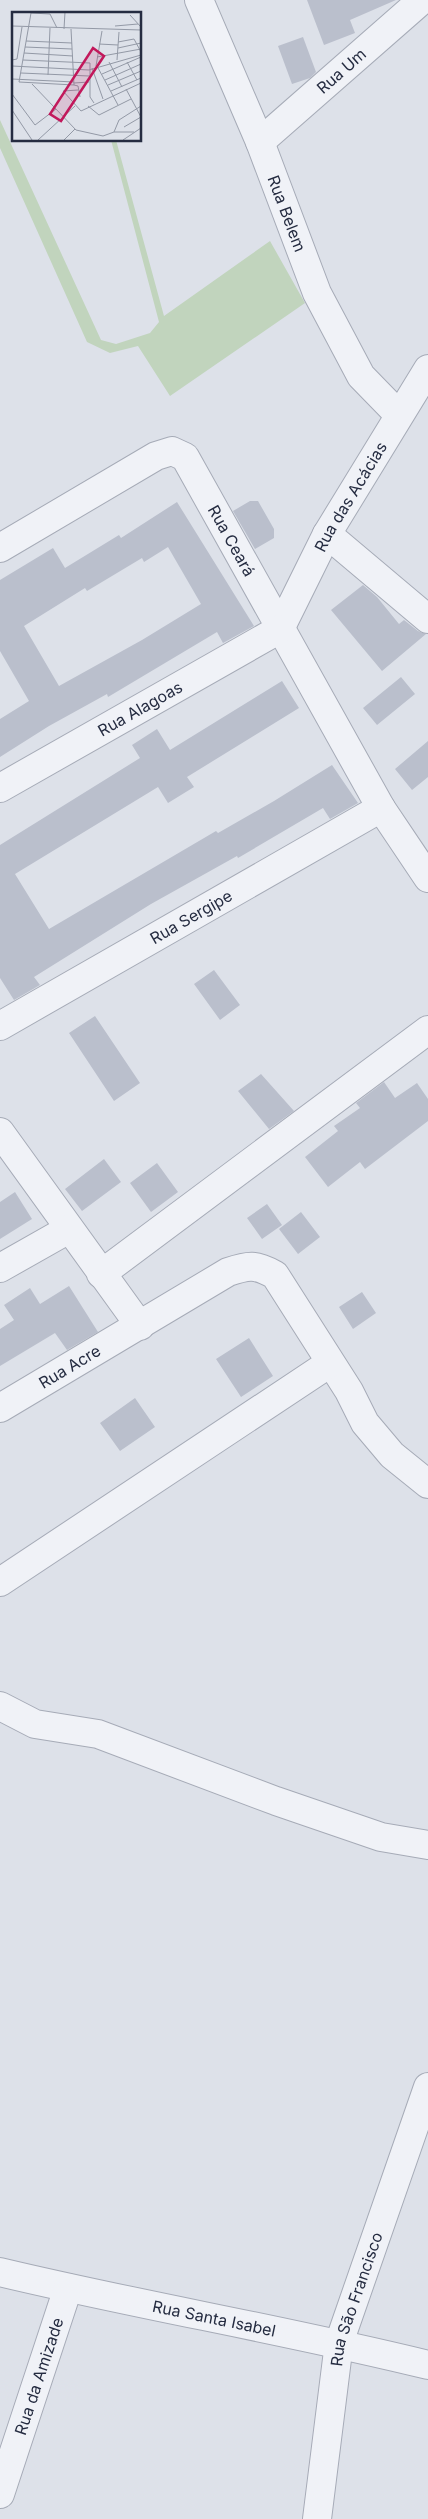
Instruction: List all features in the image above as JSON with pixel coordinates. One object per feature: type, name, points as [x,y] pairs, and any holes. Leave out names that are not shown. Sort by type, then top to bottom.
[{"type":"street","name":"Rua Belem","points":[[199,0],[260,142],[318,293],[361,376],[398,414]]},
{"type":"street","name":"Rua Um","points":[[260,142],[422,0]]},
{"type":"street","name":"Rua das Acácias","points":[[280,630],[327,534],[398,414],[425,379]]},
{"type":"street","name":"Rua Ceará","points":[[0,548],[156,456],[172,451],[185,456],[280,630],[381,808],[420,850],[428,878]]},
{"type":"street","points":[[327,534],[428,619]]},
{"type":"street","name":"Rua Alagoas","points":[[0,788],[280,630]]},
{"type":"street","name":"Rua Sergipe","points":[[0,1026],[381,808]]},
{"type":"street","points":[[101,1274],[428,1030]]},
{"type":"street","points":[[0,1132],[68,1229],[140,1326]]},
{"type":"street","points":[[0,1268],[68,1229]]},
{"type":"street","name":"Rua Acre","points":[[0,1408],[228,1272],[245,1266],[260,1266],[274,1275],[348,1391],[365,1423],[392,1455],[428,1484]]},
{"type":"street","points":[[0,1582],[330,1363]]},
{"type":"street","points":[[0,1706],[35,1724],[98,1734],[276,1801],[381,1837],[428,1845]]},
{"type":"street","name":"Rua São Francisco","points":[[317,2519],[339,2343],[428,2087]]},
{"type":"street","name":"Rua Santa Isabel","points":[[0,2272],[68,2288],[339,2343],[428,2365]]},
{"type":"street","name":"Rua da Amizade","points":[[0,2494],[68,2288]]},
{"type":"green space","points":[[0,120],[101,340],[116,344],[150,333],[159,322],[111,141],[116,141],[164,316],[270,241],[305,303],[170,396],[138,346],[110,353],[87,342],[0,148]]},
{"type":"building","points":[[307,0],[396,0],[350,20],[355,33],[324,45]]},
{"type":"building","points":[[303,37],[316,72],[310,78],[292,84],[278,46]]},
{"type":"building","points":[[250,501],[258,501],[274,529],[274,538],[255,549],[233,511]]},
{"type":"building","points":[[177,502],[254,626],[223,643],[217,632],[108,697],[107,694],[49,726],[0,757],[0,719],[29,701],[0,651],[0,580],[53,548],[65,568],[119,535],[121,538]],"holes":[[[168,547],[201,604],[142,640],[59,686],[24,626],[85,588],[87,591],[142,558],[144,562]]]},
{"type":"building","points":[[363,585],[377,597],[399,624],[404,620],[418,631],[426,634],[382,671],[331,610]]},
{"type":"building","points":[[401,677],[415,694],[377,725],[363,708]]},
{"type":"building","points":[[282,681],[299,708],[187,777],[194,787],[168,803],[158,787],[15,874],[49,929],[216,831],[218,833],[274,801],[332,765],[358,803],[330,819],[323,808],[238,858],[237,856],[151,904],[34,977],[40,985],[14,1000],[0,978],[0,845],[140,758],[132,745],[157,729],[170,750]]},
{"type":"building","points":[[428,741],[428,777],[412,790],[395,769]]},
{"type":"building","points":[[214,970],[240,1005],[220,1020],[194,984]]},
{"type":"building","points":[[95,1016],[140,1083],[114,1101],[69,1033]]},
{"type":"building","points":[[261,1074],[294,1111],[269,1129],[238,1091]]},
{"type":"building","points":[[384,1082],[395,1098],[417,1083],[428,1099],[428,1121],[365,1169],[360,1162],[328,1187],[305,1157],[338,1131],[334,1126],[360,1108],[356,1103]]},
{"type":"building","points":[[104,1159],[121,1182],[82,1211],[65,1189]]},
{"type":"building","points":[[157,1163],[178,1192],[151,1212],[130,1183]]},
{"type":"building","points":[[15,1192],[32,1219],[0,1239],[0,1202]]},
{"type":"building","points":[[267,1204],[282,1225],[262,1239],[247,1218]]},
{"type":"building","points":[[301,1212],[320,1237],[298,1254],[279,1229]]},
{"type":"building","points":[[69,1286],[98,1332],[67,1350],[55,1333],[0,1366],[0,1329],[14,1320],[4,1305],[30,1288],[40,1304]]},
{"type":"building","points":[[362,1292],[376,1313],[353,1329],[339,1307]]},
{"type":"building","points":[[249,1338],[273,1376],[241,1397],[216,1359]]},
{"type":"building","points":[[135,1398],[155,1427],[120,1451],[100,1423]]}]
